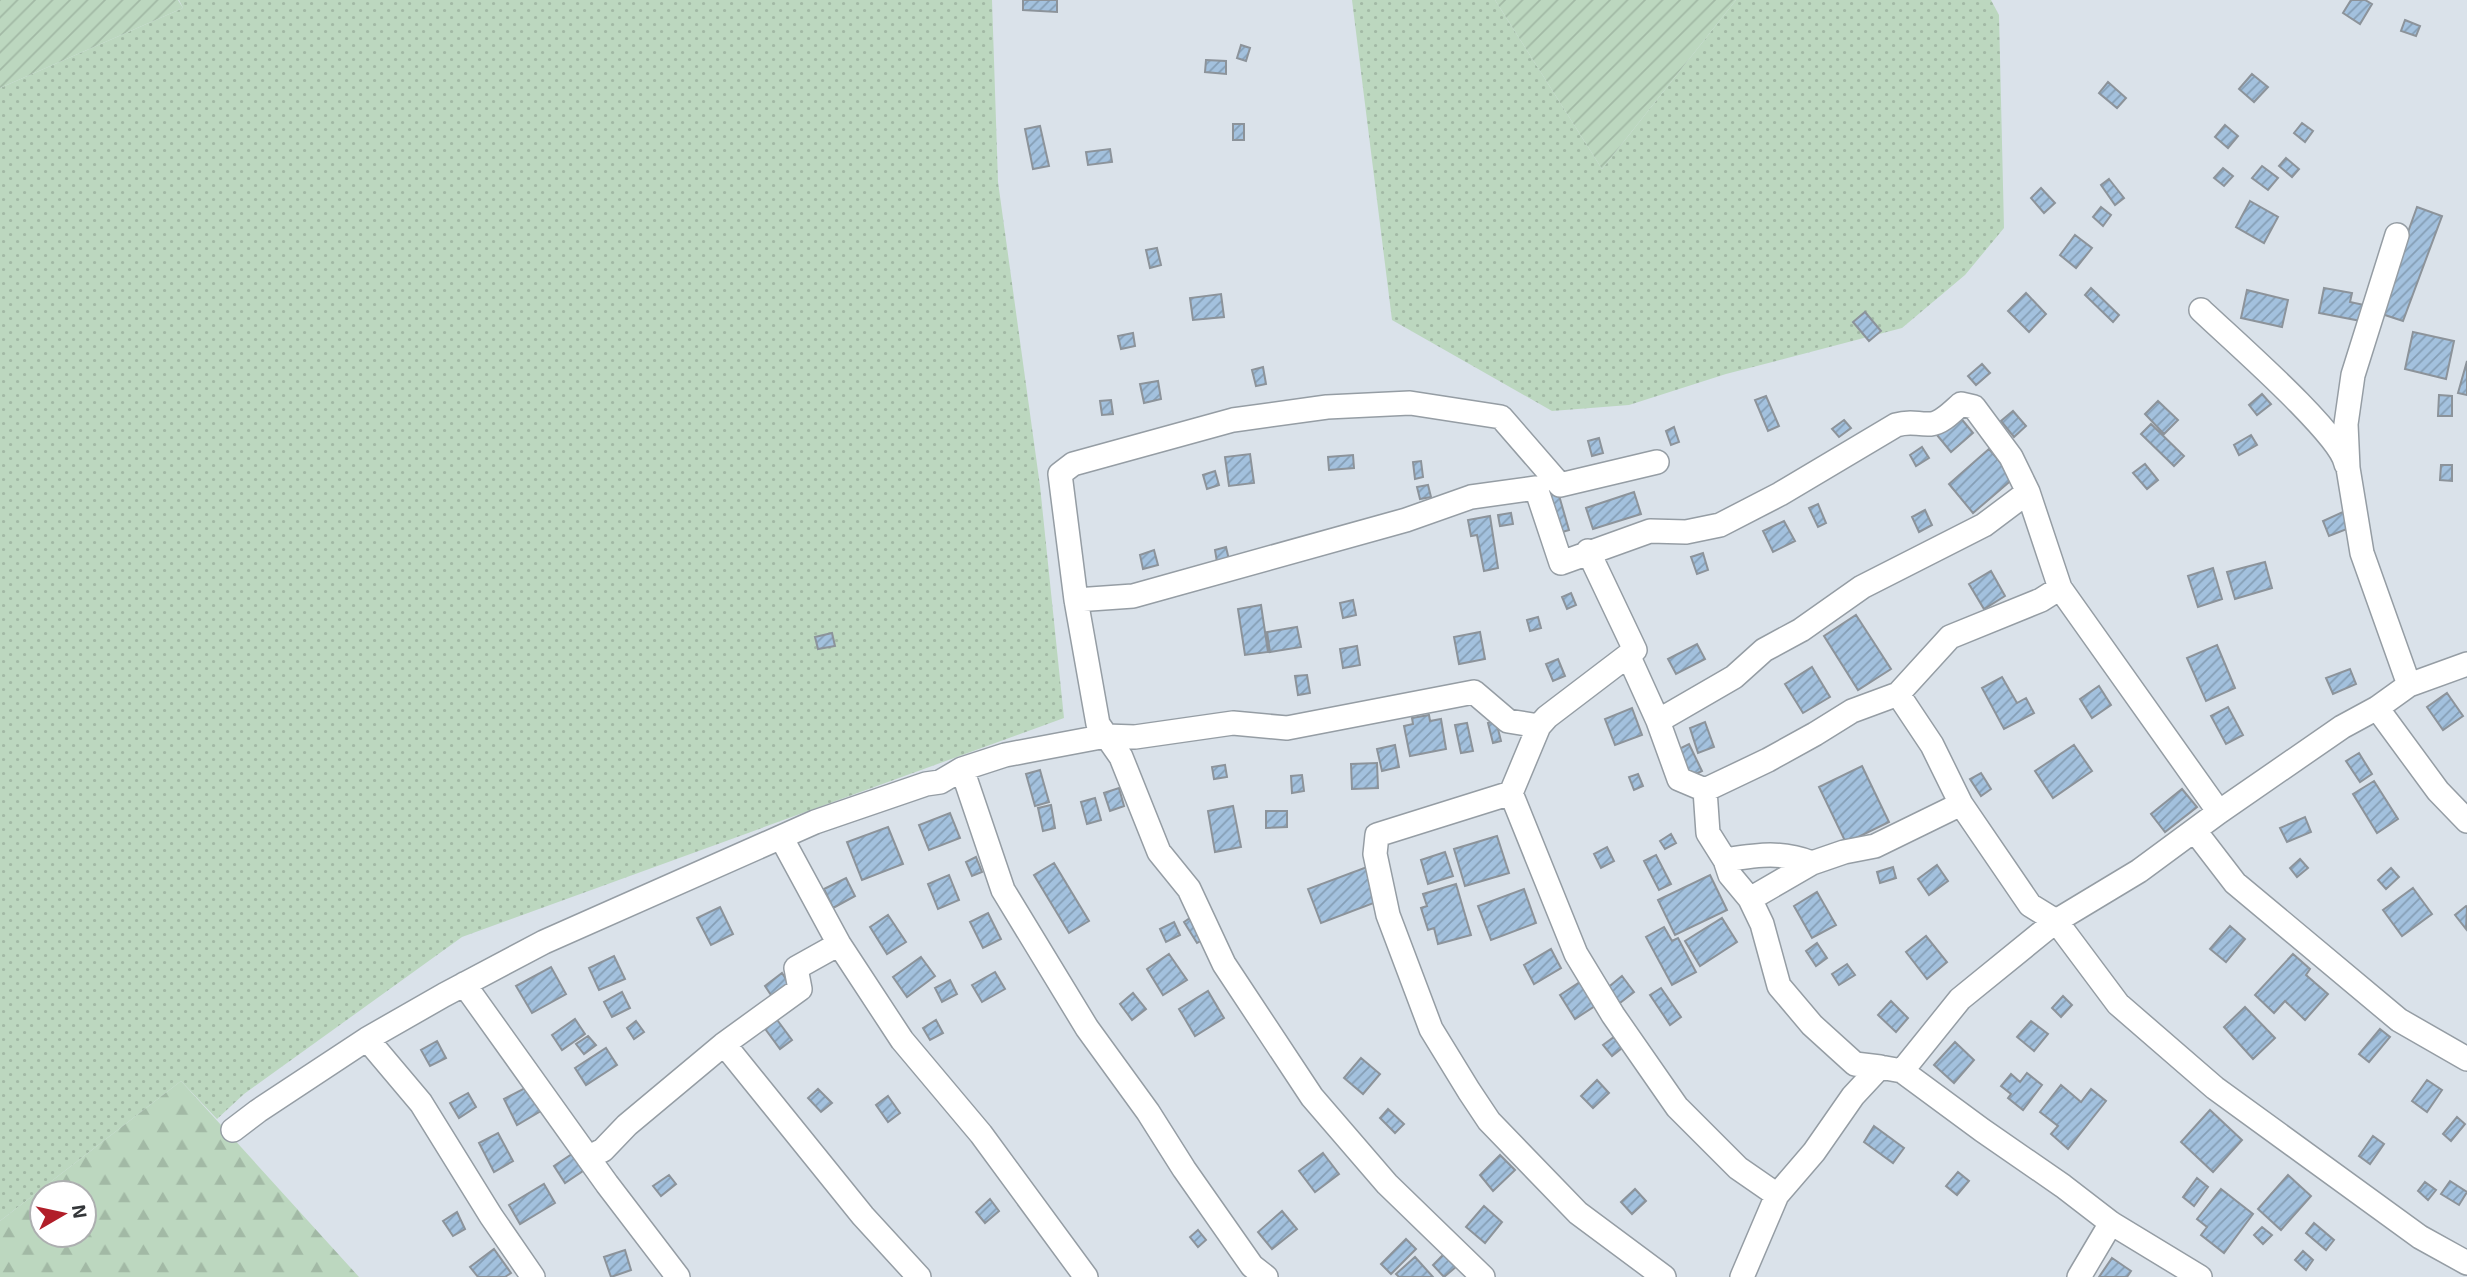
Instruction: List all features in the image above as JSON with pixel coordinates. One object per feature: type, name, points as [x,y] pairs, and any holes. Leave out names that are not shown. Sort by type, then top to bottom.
[{"type":"street","points":[[2397,235],[2353,375],[2346,424],[2348,468],[2362,553],[2409,685]]},
{"type":"street","points":[[2201,310],[2310,414],[2344,455],[2353,494]]},
{"type":"street","points":[[1483,1277],[1387,1184],[1312,1097],[1224,964],[1189,889],[1159,852],[1121,757],[1098,724],[1076,600],[1060,474],[1064,468],[1073,464],[1233,420],[1327,407],[1409,403],[1501,417],[1560,485]]},
{"type":"street","points":[[1536,488],[1561,563],[1588,551],[1650,531],[1686,531],[1720,525],[1780,494],[1896,425],[1910,421],[1933,424],[1948,416],[1961,404],[1974,407],[2011,457],[2028,492],[2060,587],[2218,812]]},
{"type":"street","points":[[1076,600],[1133,596],[1406,520],[1471,497],[1560,485],[1657,462]]},
{"type":"street","points":[[1658,721],[1734,677],[1764,650],[1801,630],[1862,587],[1984,525],[2028,492]]},
{"type":"street","points":[[1588,551],[1635,650],[1539,726],[1511,793],[1576,954],[1613,1015],[1677,1107],[1738,1168],[1777,1195]]},
{"type":"street","points":[[1629,657],[1658,721],[1679,779],[1705,790],[1768,760],[1852,711],[1898,694],[1950,637],[2041,600],[2060,587]]},
{"type":"street","points":[[1742,1277],[1777,1195],[1814,1152],[1853,1096],[1891,1069],[1960,999],[2056,921],[2139,871],[2218,812],[2342,727],[2377,708],[2409,685],[2467,664]]},
{"type":"street","points":[[233,1130],[367,1039],[544,942],[815,822],[926,784],[940,782],[962,769],[1005,755],[1106,736],[1135,737],[1233,723],[1287,727],[1474,692],[1508,721],[1539,726]]},
{"type":"street","points":[[1898,694],[1931,745],[1961,804],[2030,905],[2056,921],[2118,1004],[2215,1088],[2420,1237],[2467,1263]]},
{"type":"street","points":[[2377,708],[2438,790],[2467,821]]},
{"type":"street","points":[[962,769],[1003,890],[1087,1028],[1148,1112],[1252,1266],[1266,1277]]},
{"type":"street","points":[[1705,790],[1708,833],[1725,860],[1730,875],[1750,899],[1762,924],[1779,986],[1812,1025],[1854,1064],[1891,1069],[2063,1186],[2111,1223],[2200,1277]]},
{"type":"street","points":[[1511,793],[1377,835],[1375,854],[1388,915],[1431,1029],[1489,1121],[1578,1213],[1664,1277]]},
{"type":"street","points":[[1750,899],[1812,863],[1844,852],[1875,846],[1961,804]]},
{"type":"street","points":[[2195,831],[2235,883],[2399,1020],[2467,1059]]},
{"type":"street","points":[[781,836],[839,944],[902,1040],[981,1134],[1086,1277]]},
{"type":"street","points":[[1725,860],[1760,855],[1792,856],[1812,863]]},
{"type":"street","points":[[589,1157],[603,1150],[627,1125],[724,1044],[800,989],[796,968],[839,944]]},
{"type":"street","points":[[464,984],[607,1184],[678,1277]]},
{"type":"street","points":[[367,1039],[421,1103],[491,1216],[533,1277]]},
{"type":"street","points":[[724,1044],[863,1216],[919,1277]]},
{"type":"street","points":[[2079,1277],[2111,1223]]},
{"type":"green space","points":[[0,0],[178,0],[183,8],[0,88]]},
{"type":"green space","points":[[179,0],[992,0],[998,182],[1040,486],[1064,718],[462,937],[244,1094],[217,1119],[181,1081],[54,1179],[28,1179],[28,1199],[0,1221],[0,88],[183,8]]},
{"type":"green space","points":[[1352,0],[1495,0],[1602,169],[1736,0],[1991,0],[1999,15],[2004,228],[1965,275],[1902,328],[1726,374],[1629,405],[1552,411],[1392,320]]},
{"type":"green space","points":[[1495,0],[1736,0],[1602,169]]},
{"type":"green space","points":[[181,1081],[359,1277],[0,1277],[0,1221],[28,1199],[28,1249],[98,1249],[98,1179],[54,1179]]},
{"type":"building","points":[[1023,0],[1057,0],[1057,12],[1023,10]]},
{"type":"building","points":[[2351,0],[2365,0],[2372,4],[2360,24],[2343,13]]},
{"type":"building","points":[[2405,20],[2420,26],[2416,36],[2401,31]]},
{"type":"building","points":[[1241,45],[1250,48],[1246,61],[1237,58]]},
{"type":"building","points":[[1206,60],[1226,61],[1226,74],[1205,72]]},
{"type":"building","points":[[2252,74],[2268,87],[2254,102],[2239,89]]},
{"type":"building","points":[[2108,82],[2126,98],[2117,108],[2099,93]]},
{"type":"building","points":[[2302,123],[2313,131],[2305,142],[2294,133]]},
{"type":"building","points":[[1233,124],[1244,124],[1244,140],[1233,140]]},
{"type":"building","points":[[2225,125],[2238,136],[2228,148],[2215,137]]},
{"type":"building","points":[[1040,126],[1049,166],[1033,169],[1025,129]]},
{"type":"building","points":[[1110,149],[1112,162],[1088,165],[1086,152]]},
{"type":"building","points":[[2286,158],[2299,169],[2292,177],[2279,166]]},
{"type":"building","points":[[2262,166],[2278,178],[2268,190],[2252,178]]},
{"type":"building","points":[[2223,168],[2233,176],[2224,186],[2214,178]]},
{"type":"building","points":[[2109,179],[2124,198],[2115,205],[2101,185]]},
{"type":"building","points":[[2041,188],[2055,203],[2044,213],[2031,198]]},
{"type":"building","points":[[2250,201],[2278,217],[2264,243],[2236,227]]},
{"type":"building","points":[[2101,207],[2111,215],[2103,226],[2093,217]]},
{"type":"building","points":[[2417,207],[2442,216],[2403,321],[2379,313]]},
{"type":"building","points":[[2075,235],[2092,248],[2076,268],[2060,255]]},
{"type":"building","points":[[1157,248],[1161,265],[1150,268],[1146,250]]},
{"type":"building","points":[[2091,288],[2119,315],[2113,322],[2085,295]]},
{"type":"building","points":[[2324,288],[2352,293],[2350,302],[2364,305],[2361,321],[2319,313]]},
{"type":"building","points":[[2247,290],[2288,300],[2282,327],[2241,318]]},
{"type":"building","points":[[2026,293],[2046,314],[2029,332],[2008,311]]},
{"type":"building","points":[[1221,294],[1224,317],[1193,320],[1190,298]]},
{"type":"building","points":[[1865,312],[1881,331],[1869,341],[1853,322]]},
{"type":"building","points":[[2413,332],[2454,341],[2446,379],[2405,369]]},
{"type":"building","points":[[1133,333],[1135,346],[1121,349],[1118,336]]},
{"type":"building","points":[[2467,361],[2467,395],[2458,393]]},
{"type":"building","points":[[1982,364],[1990,373],[1976,385],[1968,376]]},
{"type":"building","points":[[1263,367],[1266,384],[1256,386],[1252,370]]},
{"type":"building","points":[[1158,381],[1161,399],[1144,403],[1140,384]]},
{"type":"building","points":[[2262,394],[2271,404],[2257,415],[2249,405]]},
{"type":"building","points":[[2439,395],[2452,396],[2452,416],[2438,416]]},
{"type":"building","points":[[1766,396],[1779,426],[1768,431],[1755,400]]},
{"type":"building","points":[[1111,400],[1113,414],[1102,415],[1100,401]]},
{"type":"building","points":[[2158,401],[2178,420],[2164,434],[2145,414]]},
{"type":"building","points":[[2013,411],[2026,426],[2014,437],[2001,421]]},
{"type":"building","points":[[1959,416],[1973,433],[1951,452],[1937,435]]},
{"type":"building","points":[[1844,420],[1851,428],[1839,437],[1832,429]]},
{"type":"building","points":[[2151,424],[2184,456],[2174,466],[2141,434]]},
{"type":"building","points":[[1674,427],[1679,442],[1671,445],[1666,431]]},
{"type":"building","points":[[2251,435],[2257,445],[2239,455],[2234,445]]},
{"type":"building","points":[[1599,438],[1603,453],[1592,456],[1588,441]]},
{"type":"building","points":[[1922,447],[1929,458],[1916,466],[1910,455]]},
{"type":"building","points":[[1989,449],[2014,478],[1973,513],[1949,484]]},
{"type":"building","points":[[1250,454],[1254,483],[1229,486],[1225,457]]},
{"type":"building","points":[[1353,455],[1354,468],[1329,470],[1328,457]]},
{"type":"building","points":[[1421,461],[1423,477],[1415,479],[1413,462]]},
{"type":"building","points":[[2145,464],[2158,480],[2147,489],[2133,473]]},
{"type":"building","points":[[2441,465],[2452,465],[2452,481],[2440,480]]},
{"type":"building","points":[[1215,471],[1219,485],[1207,489],[1203,475]]},
{"type":"building","points":[[1428,485],[1431,497],[1420,499],[1417,487]]},
{"type":"building","points":[[1558,492],[1569,530],[1559,533],[1549,494]]},
{"type":"building","points":[[1634,492],[1641,514],[1593,529],[1586,508]]},
{"type":"building","points":[[1818,504],[1826,523],[1818,527],[1809,508]]},
{"type":"building","points":[[1925,510],[1932,525],[1919,532],[1912,517]]},
{"type":"building","points":[[2345,511],[2352,527],[2329,536],[2323,521]]},
{"type":"building","points":[[1511,513],[1513,524],[1500,526],[1498,515]]},
{"type":"building","points":[[1490,516],[1498,568],[1484,571],[1477,535],[1471,536],[1468,520]]},
{"type":"building","points":[[1784,521],[1795,541],[1773,552],[1763,531]]},
{"type":"building","points":[[1226,547],[1229,560],[1217,562],[1215,550]]},
{"type":"building","points":[[1154,550],[1158,565],[1143,569],[1140,555]]},
{"type":"building","points":[[1703,553],[1708,570],[1697,574],[1691,557]]},
{"type":"building","points":[[2265,562],[2272,588],[2235,599],[2227,572]]},
{"type":"building","points":[[2213,568],[2222,599],[2198,607],[2188,576]]},
{"type":"building","points":[[1991,571],[2005,596],[1984,609],[1969,584]]},
{"type":"building","points":[[1571,593],[1576,605],[1567,609],[1562,597]]},
{"type":"building","points":[[1353,600],[1356,615],[1343,618],[1340,603]]},
{"type":"building","points":[[1261,605],[1268,652],[1245,655],[1238,609]]},
{"type":"building","points":[[1856,615],[1891,669],[1858,690],[1824,636]]},
{"type":"building","points":[[1538,617],[1541,628],[1530,631],[1527,620]]},
{"type":"building","points":[[1297,627],[1301,647],[1270,652],[1267,632]]},
{"type":"building","points":[[1480,632],[1485,659],[1459,664],[1454,637]]},
{"type":"building","points":[[832,633],[835,646],[818,649],[815,637]]},
{"type":"building","points":[[1697,644],[1705,659],[1676,674],[1668,659]]},
{"type":"building","points":[[2217,645],[2235,688],[2206,701],[2187,658]]},
{"type":"building","points":[[1357,646],[1360,665],[1343,668],[1340,649]]},
{"type":"building","points":[[1558,659],[1565,676],[1553,681],[1546,664]]},
{"type":"building","points":[[1812,667],[1830,697],[1803,713],[1785,684]]},
{"type":"building","points":[[2350,669],[2356,684],[2333,694],[2326,678]]},
{"type":"building","points":[[1307,675],[1310,693],[1298,695],[1295,676]]},
{"type":"building","points":[[2002,677],[2017,703],[2026,698],[2034,713],[2004,729],[1982,688]]},
{"type":"building","points":[[2099,686],[2111,705],[2092,718],[2080,699]]},
{"type":"building","points":[[2447,693],[2463,716],[2443,730],[2427,707]]},
{"type":"building","points":[[2228,707],[2243,735],[2226,744],[2211,716]]},
{"type":"building","points":[[1632,708],[1642,735],[1615,745],[1605,719]]},
{"type":"building","points":[[1429,715],[1430,721],[1441,719],[1446,749],[1410,756],[1404,726],[1413,724],[1412,718]]},
{"type":"building","points":[[1496,721],[1501,741],[1493,743],[1488,723]]},
{"type":"building","points":[[1705,722],[1714,747],[1698,753],[1690,728]]},
{"type":"building","points":[[1467,723],[1473,751],[1461,753],[1455,725]]},
{"type":"building","points":[[1689,744],[1702,771],[1688,778],[1675,751]]},
{"type":"building","points":[[1395,745],[1399,767],[1382,771],[1377,749]]},
{"type":"building","points":[[2074,745],[2092,771],[2053,798],[2035,771]]},
{"type":"building","points":[[2359,753],[2372,774],[2360,782],[2346,761]]},
{"type":"building","points":[[1377,763],[1378,788],[1352,789],[1351,764]]},
{"type":"building","points":[[1225,765],[1227,777],[1214,779],[1212,767]]},
{"type":"building","points":[[1862,766],[1889,822],[1846,843],[1819,787]]},
{"type":"building","points":[[1040,770],[1049,802],[1035,806],[1026,774]]},
{"type":"building","points":[[1981,773],[1991,789],[1981,796],[1970,779]]},
{"type":"building","points":[[1638,774],[1643,786],[1634,790],[1629,777]]},
{"type":"building","points":[[1302,775],[1304,791],[1292,793],[1291,776]]},
{"type":"building","points":[[2374,781],[2398,819],[2377,833],[2353,794]]},
{"type":"building","points":[[1119,788],[1124,806],[1110,811],[1104,793]]},
{"type":"building","points":[[2182,789],[2197,807],[2165,832],[2151,814]]},
{"type":"building","points":[[1095,798],[1101,820],[1087,824],[1081,802]]},
{"type":"building","points":[[1051,805],[1055,828],[1043,831],[1038,808]]},
{"type":"building","points":[[1233,806],[1241,847],[1215,852],[1208,811]]},
{"type":"building","points":[[1266,811],[1287,811],[1287,827],[1266,828]]},
{"type":"building","points":[[950,813],[960,838],[929,850],[919,825]]},
{"type":"building","points":[[2305,817],[2311,832],[2287,842],[2280,828]]},
{"type":"building","points":[[888,827],[903,864],[862,880],[847,842]]},
{"type":"building","points":[[1671,834],[1676,843],[1665,849],[1660,841]]},
{"type":"building","points":[[1497,836],[1509,873],[1465,886],[1454,849]]},
{"type":"building","points":[[1607,847],[1614,861],[1601,868],[1594,854]]},
{"type":"building","points":[[1445,852],[1453,876],[1428,884],[1421,860]]},
{"type":"building","points":[[1656,855],[1671,884],[1659,890],[1644,861]]},
{"type":"building","points":[[976,857],[982,872],[972,876],[966,862]]},
{"type":"building","points":[[2300,859],[2308,868],[2297,877],[2290,868]]},
{"type":"building","points":[[1054,863],[1089,921],[1069,933],[1034,875]]},
{"type":"building","points":[[1937,865],[1948,881],[1929,895],[1918,879]]},
{"type":"building","points":[[1367,867],[1379,901],[1321,923],[1308,889]]},
{"type":"building","points":[[1893,867],[1896,878],[1880,883],[1877,872]]},
{"type":"building","points":[[2391,868],[2399,877],[2386,889],[2378,880]]},
{"type":"building","points":[[949,875],[959,900],[938,909],[928,884]]},
{"type":"building","points":[[1710,875],[1727,910],[1675,935],[1658,900]]},
{"type":"building","points":[[846,878],[855,896],[833,908],[824,889]]},
{"type":"building","points":[[1456,884],[1471,935],[1438,944],[1434,928],[1428,930],[1421,908],[1427,906],[1423,894]]},
{"type":"building","points":[[2413,888],[2432,914],[2402,936],[2383,910]]},
{"type":"building","points":[[1524,889],[1536,923],[1491,940],[1478,906]]},
{"type":"building","points":[[1817,892],[1836,925],[1812,938],[1794,906]]},
{"type":"building","points":[[720,907],[733,934],[711,945],[697,918]]},
{"type":"building","points":[[2467,907],[2466,929],[2455,915]]},
{"type":"building","points":[[988,913],[1001,939],[983,948],[970,922]]},
{"type":"building","points":[[888,915],[906,942],[887,954],[870,927]]},
{"type":"building","points":[[1193,916],[1206,938],[1197,943],[1184,922]]},
{"type":"building","points":[[1722,918],[1737,942],[1700,966],[1685,941]]},
{"type":"building","points":[[1174,922],[1180,935],[1166,942],[1160,929]]},
{"type":"building","points":[[2230,926],[2245,939],[2226,962],[2210,949]]},
{"type":"building","points":[[1664,927],[1672,941],[1678,938],[1696,972],[1672,985],[1646,937]]},
{"type":"building","points":[[1926,936],[1947,962],[1927,979],[1906,952]]},
{"type":"building","points":[[1817,943],[1827,958],[1816,966],[1806,951]]},
{"type":"building","points":[[1551,949],[1561,968],[1534,984],[1524,965]]},
{"type":"building","points":[[1169,954],[1187,980],[1163,995],[1147,969]]},
{"type":"building","points":[[2293,954],[2310,969],[2306,975],[2328,994],[2305,1020],[2285,1001],[2274,1013],[2255,995]]},
{"type":"building","points":[[614,956],[625,979],[599,990],[589,968]]},
{"type":"building","points":[[921,957],[935,976],[907,997],[893,977]]},
{"type":"building","points":[[1847,964],[1855,975],[1839,985],[1832,974]]},
{"type":"building","points":[[551,967],[566,994],[532,1013],[516,986]]},
{"type":"building","points":[[995,972],[1005,989],[982,1002],[972,985]]},
{"type":"building","points":[[782,973],[790,985],[773,998],[765,986]]},
{"type":"building","points":[[1622,976],[1634,992],[1616,1006],[1605,990]]},
{"type":"building","points":[[950,980],[957,994],[942,1002],[935,988]]},
{"type":"building","points":[[1580,982],[1595,1006],[1575,1019],[1560,995]]},
{"type":"building","points":[[1661,988],[1681,1017],[1670,1025],[1650,995]]},
{"type":"building","points":[[1208,991],[1224,1018],[1195,1036],[1179,1009]]},
{"type":"building","points":[[622,992],[630,1008],[612,1017],[604,1002]]},
{"type":"building","points":[[1133,993],[1146,1009],[1132,1020],[1120,1004]]},
{"type":"building","points":[[2063,996],[2072,1005],[2061,1017],[2052,1008]]},
{"type":"building","points":[[1891,1001],[1908,1018],[1896,1032],[1878,1015]]},
{"type":"building","points":[[2245,1007],[2275,1038],[2253,1059],[2224,1027]]},
{"type":"building","points":[[775,1017],[792,1040],[780,1049],[763,1026]]},
{"type":"building","points":[[575,1019],[585,1034],[562,1050],[552,1035]]},
{"type":"building","points":[[936,1020],[943,1033],[930,1040],[923,1028]]},
{"type":"building","points":[[636,1021],[644,1032],[634,1039],[627,1028]]},
{"type":"building","points":[[2031,1021],[2048,1034],[2034,1051],[2017,1037]]},
{"type":"building","points":[[2380,1029],[2390,1037],[2369,1062],[2359,1054]]},
{"type":"building","points":[[588,1036],[596,1045],[584,1054],[576,1044]]},
{"type":"building","points":[[1614,1037],[1622,1048],[1612,1056],[1603,1045]]},
{"type":"building","points":[[437,1041],[446,1058],[430,1066],[421,1050]]},
{"type":"building","points":[[1955,1042],[1974,1060],[1954,1083],[1934,1065]]},
{"type":"building","points":[[606,1048],[617,1065],[586,1085],[575,1068]]},
{"type":"building","points":[[1361,1058],[1380,1074],[1363,1094],[1344,1078]]},
{"type":"building","points":[[2027,1073],[2042,1085],[2023,1110],[2008,1098],[2011,1094],[2001,1086],[2011,1074],[2020,1082]]},
{"type":"building","points":[[1597,1080],[1609,1093],[1593,1108],[1581,1096]]},
{"type":"building","points":[[2427,1080],[2442,1090],[2427,1112],[2412,1101]]},
{"type":"building","points":[[2061,1085],[2081,1102],[2091,1089],[2106,1101],[2068,1149],[2051,1134],[2058,1126],[2040,1112]]},
{"type":"building","points":[[527,1087],[541,1111],[517,1125],[504,1099]]},
{"type":"building","points":[[818,1089],[832,1103],[821,1112],[808,1098]]},
{"type":"building","points":[[468,1093],[476,1107],[459,1118],[450,1103]]},
{"type":"building","points":[[888,1096],[900,1113],[888,1122],[876,1105]]},
{"type":"building","points":[[1388,1109],[1404,1124],[1395,1133],[1380,1118]]},
{"type":"building","points":[[2210,1110],[2242,1140],[2213,1172],[2181,1142]]},
{"type":"building","points":[[2457,1117],[2465,1124],[2451,1141],[2443,1134]]},
{"type":"building","points":[[1874,1126],[1904,1148],[1893,1163],[1864,1142]]},
{"type":"building","points":[[498,1133],[513,1161],[494,1172],[479,1143]]},
{"type":"building","points":[[2373,1136],[2384,1144],[2370,1164],[2359,1156]]},
{"type":"building","points":[[575,1152],[586,1169],[565,1183],[554,1166]]},
{"type":"building","points":[[1323,1153],[1339,1174],[1315,1192],[1299,1171]]},
{"type":"building","points":[[1500,1155],[1515,1170],[1493,1191],[1480,1175]]},
{"type":"building","points":[[1958,1172],[1969,1181],[1957,1195],[1946,1186]]},
{"type":"building","points":[[669,1175],[676,1184],[661,1196],[653,1186]]},
{"type":"building","points":[[2288,1175],[2311,1196],[2281,1230],[2258,1209]]},
{"type":"building","points":[[2197,1178],[2208,1187],[2194,1206],[2183,1197]]},
{"type":"building","points":[[2450,1181],[2467,1192],[2459,1205],[2441,1194]]},
{"type":"building","points":[[2425,1182],[2436,1190],[2428,1200],[2418,1191]]},
{"type":"building","points":[[544,1184],[555,1203],[520,1224],[509,1205]]},
{"type":"building","points":[[1635,1189],[1646,1201],[1632,1214],[1621,1202]]},
{"type":"building","points":[[2221,1189],[2253,1214],[2224,1253],[2201,1235],[2207,1227],[2197,1219]]},
{"type":"building","points":[[990,1199],[999,1211],[985,1223],[976,1212]]},
{"type":"building","points":[[1484,1206],[1502,1222],[1485,1243],[1466,1227]]},
{"type":"building","points":[[1282,1211],[1297,1229],[1272,1249],[1258,1232]]},
{"type":"building","points":[[457,1212],[465,1229],[453,1236],[443,1221]]},
{"type":"building","points":[[2314,1223],[2334,1240],[2326,1250],[2306,1233]]},
{"type":"building","points":[[2262,1227],[2272,1235],[2263,1244],[2254,1235]]},
{"type":"building","points":[[1198,1230],[1206,1240],[1198,1247],[1190,1237]]},
{"type":"building","points":[[1406,1239],[1416,1249],[1391,1274],[1381,1264]]},
{"type":"building","points":[[494,1249],[511,1273],[505,1277],[478,1277],[470,1267]]},
{"type":"building","points":[[625,1250],[631,1270],[611,1277],[604,1257]]},
{"type":"building","points":[[2303,1251],[2313,1260],[2306,1270],[2295,1260]]},
{"type":"building","points":[[1445,1253],[1457,1266],[1444,1277],[1433,1265]]},
{"type":"building","points":[[1415,1257],[1433,1277],[1399,1277],[1396,1274]]},
{"type":"building","points":[[2112,1258],[2131,1271],[2127,1277],[2099,1277]]}]
